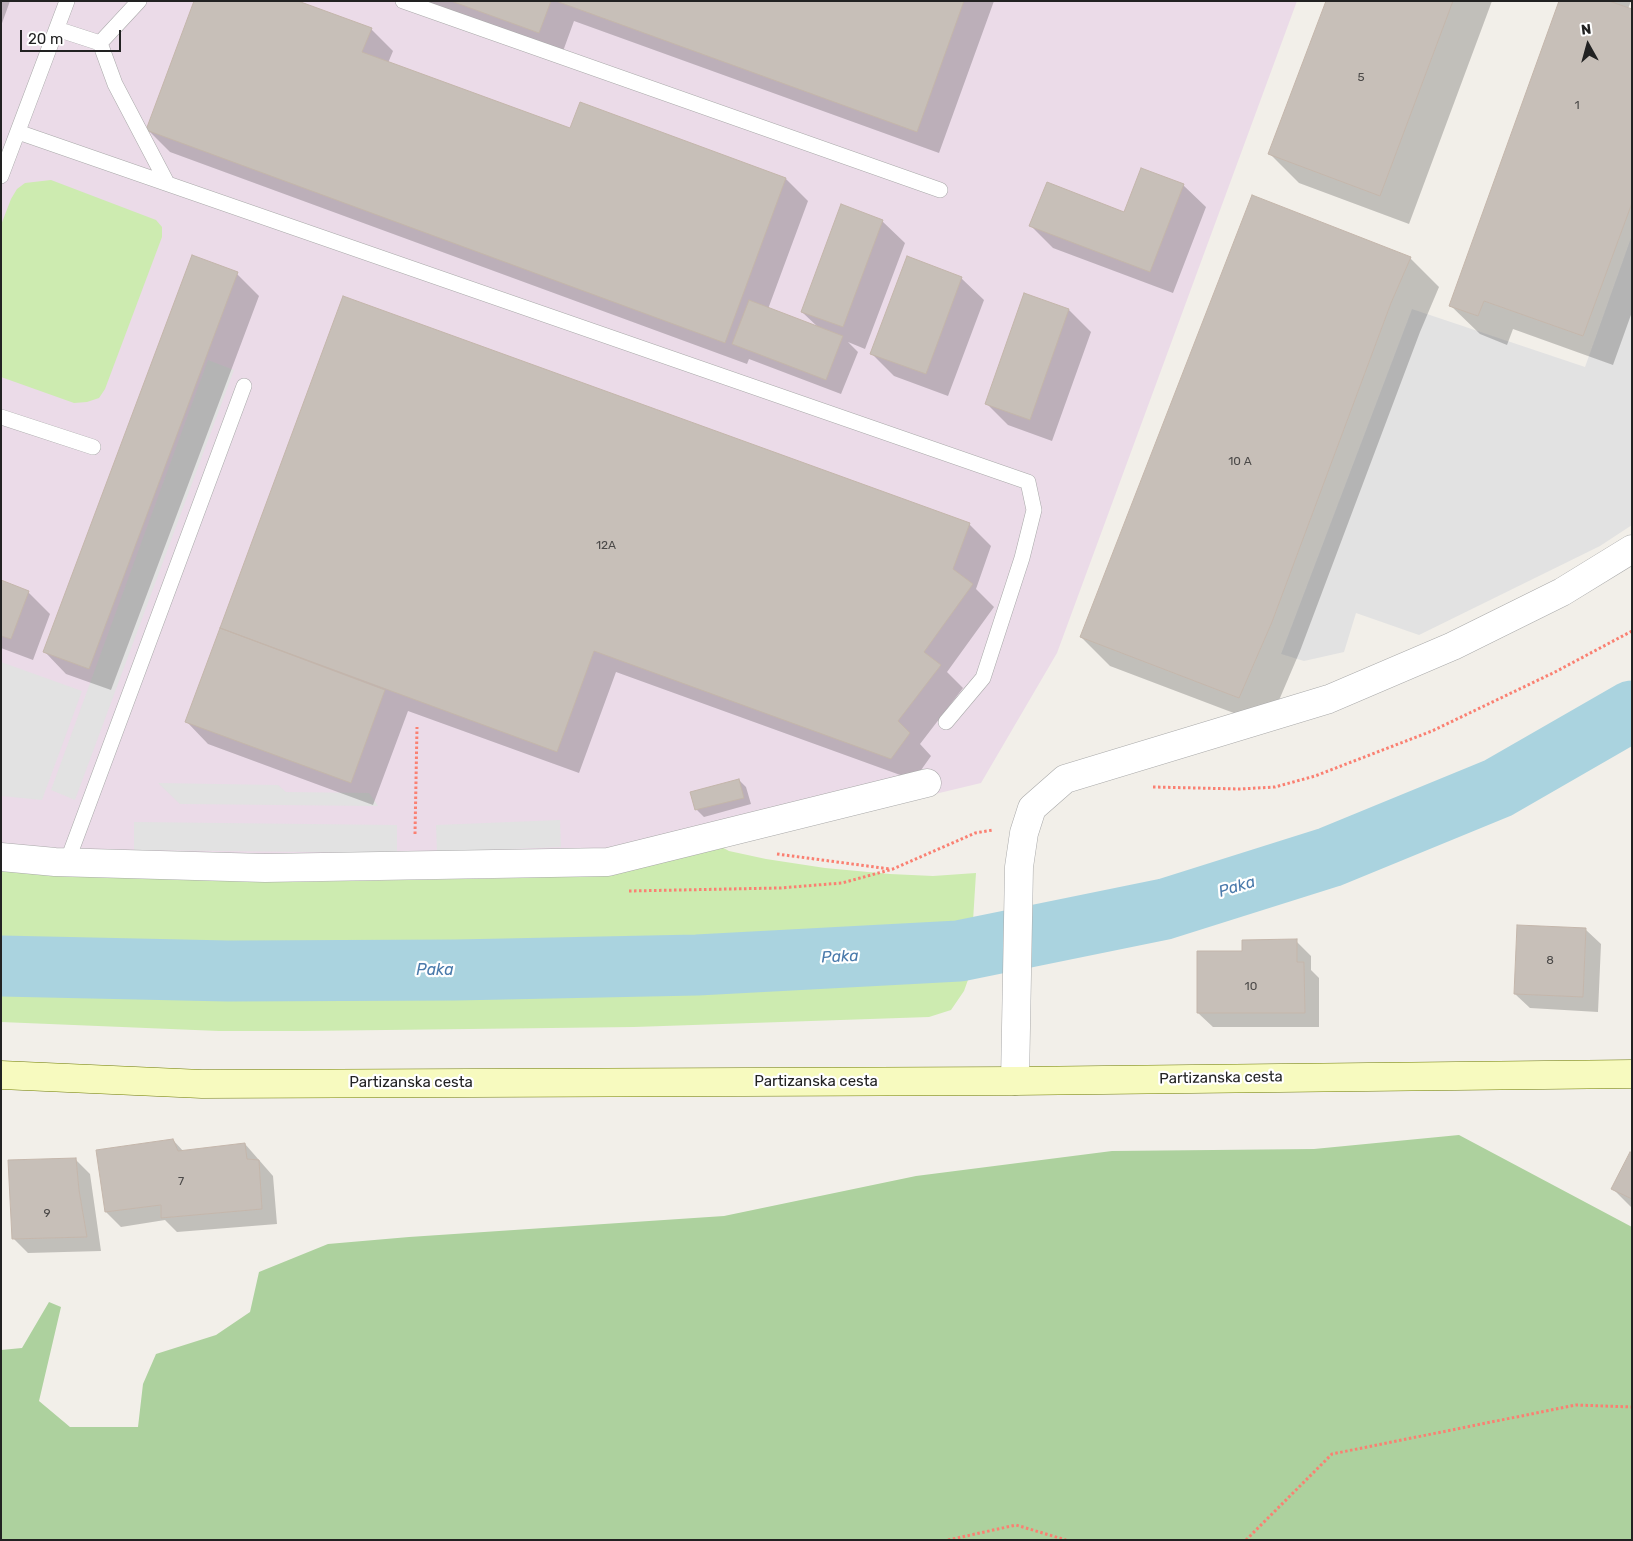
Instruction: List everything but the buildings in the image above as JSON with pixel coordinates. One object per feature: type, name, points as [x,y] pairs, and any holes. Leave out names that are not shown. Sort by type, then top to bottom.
[{"type":"main road","name":"Partizanska cesta","points":[[1,1075],[202,1084],[1015,1081],[1632,1074]]},
{"type":"street","points":[[1015,1081],[1019,867],[1024,833],[1032,808],[1065,779],[1329,699],[1452,646],[1562,592],[1632,549]]},
{"type":"street","points":[[1,857],[67,862],[264,868],[608,862],[927,783]]},
{"type":"lane","points":[[1,176],[67,1]]},
{"type":"lane","points":[[100,43],[139,1]]},
{"type":"lane","points":[[403,1],[940,190]]},
{"type":"lane","points":[[57,29],[100,43]]},
{"type":"lane","points":[[100,43],[115,84],[167,183]]},
{"type":"lane","points":[[18,132],[1028,482],[1034,510],[1022,558],[983,678],[946,722]]},
{"type":"lane","points":[[67,862],[244,386]]},
{"type":"lane","points":[[1,416],[93,447]]},
{"type":"path","points":[[1145,788],[1167,786],[1240,790],[1275,787],[1315,776],[1432,731],[1555,672],[1632,631]]},
{"type":"path","points":[[414,866],[417,727]]},
{"type":"path","points":[[775,853],[893,869],[975,833],[1000,829]]},
{"type":"path","points":[[1246,1540],[1332,1454],[1576,1405],[1632,1407]]},
{"type":"path","points":[[948,1540],[1016,1525],[1066,1540]]},
{"type":"shaded area","points":[[1,1],[1297,1],[1057,653],[981,783],[716,844],[285,882],[55,862],[1,860]]},
{"type":"shaded area","points":[[1632,235],[1632,525],[1600,546],[1419,635],[1356,613],[1344,652],[1304,661],[1281,654],[1412,309],[1585,367]]},
{"type":"shaded area","points":[[208,360],[234,370],[75,800],[51,790]]},
{"type":"shaded area","points":[[1,662],[82,691],[42,800],[1,796]]},
{"type":"shaded area","points":[[158,783],[278,785],[286,792],[369,793],[378,806],[180,804]]},
{"type":"shaded area","points":[[560,820],[561,847],[437,852],[436,825]]},
{"type":"shaded area","points":[[134,822],[397,825],[397,853],[134,850]]},
{"type":"green space","points":[[51,180],[156,220],[162,227],[162,237],[105,389],[99,398],[87,402],[74,403],[1,377],[1,225],[17,189],[25,183]]},
{"type":"green space","points":[[716,844],[729,851],[825,868],[933,876],[976,873],[972,937],[855,947],[533,957],[102,958],[1,953],[1,870],[32,873],[285,882],[520,878],[588,871]]},
{"type":"green space","points":[[974,963],[964,991],[951,1010],[929,1017],[634,1027],[303,1031],[219,1031],[1,1022],[1,980],[216,987],[757,980],[941,968]]},
{"type":"green space","points":[[1459,1135],[1632,1227],[1632,1540],[1,1540],[1,1350],[22,1348],[49,1302],[61,1307],[39,1401],[70,1427],[138,1427],[143,1384],[156,1354],[216,1335],[250,1312],[259,1272],[328,1244],[724,1216],[916,1176],[1112,1151],[1314,1149]]},
{"type":"waterway","name":"Paka","points":[[1,966],[228,971],[456,970],[697,965],[959,951],[1165,909],[1330,857],[1498,788],[1632,711]]}]
